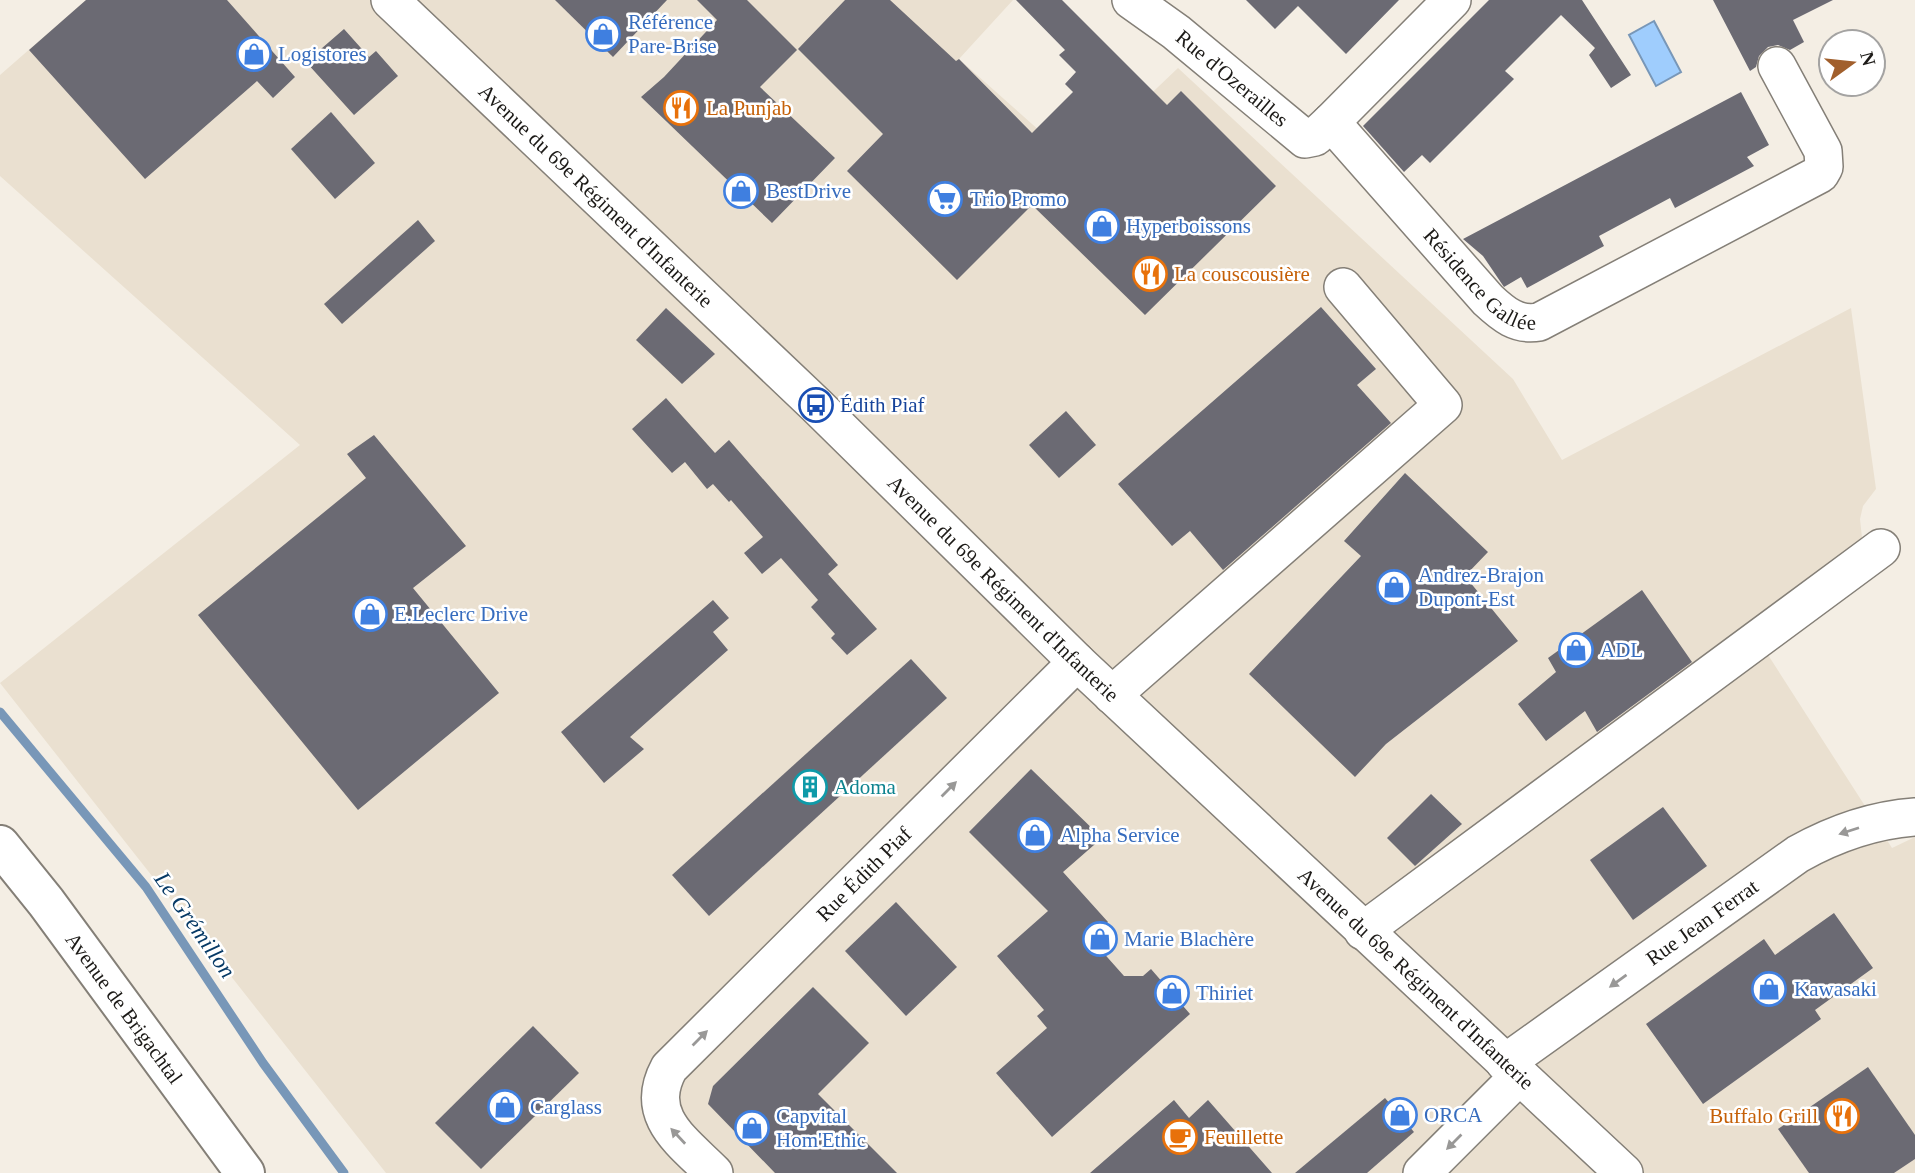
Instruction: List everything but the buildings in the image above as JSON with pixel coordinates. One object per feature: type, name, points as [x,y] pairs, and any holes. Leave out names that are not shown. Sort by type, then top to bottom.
[{"type":"main road","name":"Avenue de Brigachtal","points":[[0,845],[46,902],[245,1173]]},
{"type":"street","name":"Avenue du 69e Régiment d'Infanterie","points":[[390,0],[816,405],[1077,662],[1624,1173]]},
{"type":"street","name":"Rue d'Ozerailles","points":[[1131,0],[1176,32],[1298,136],[1305,139],[1315,137],[1331,122]]},
{"type":"street","points":[[1331,122],[1452,0]]},
{"type":"street","name":"Résidence Gallée","points":[[1331,122],[1488,300],[1513,320],[1529,324],[1562,310],[1820,174],[1824,167],[1823,151],[1777,66]]},
{"type":"street","points":[[1112,695],[1443,405],[1343,287]]},
{"type":"street","points":[[1363,931],[1881,548]]},
{"type":"street","name":"Rue Édith Piaf","points":[[714,1173],[668,1125],[659,1103],[659,1091],[669,1068],[1077,662]]},
{"type":"street","name":"Rue Jean Ferrat","points":[[1422,1173],[1512,1069],[1798,854],[1843,832],[1915,817]]},
{"type":"shaded area","points":[[86,0],[1013,0],[959,59],[1077,164],[1178,68],[1513,379],[1562,460],[1851,308],[1876,489],[1863,506],[1860,519],[1863,547],[1752,630],[1892,848],[1915,837],[1915,1173],[386,1173],[0,683],[300,445],[0,176],[0,75]]},
{"type":"water","points":[[1654,21],[1681,72],[1656,86],[1629,35]]},
{"type":"waterway","name":"Le Grémillon","points":[[0,712],[146,887],[263,1063],[344,1173]]},
{"type":"place","name":"Référence Pare-Brise","points":[[603,34]]},
{"type":"place","name":"Logistores","points":[[254,54]]},
{"type":"place","name":"La Punjab","points":[[681,108]]},
{"type":"place","name":"BestDrive","points":[[741,191]]},
{"type":"place","name":"Trio Promo","points":[[945,199]]},
{"type":"place","name":"Hyperboissons","points":[[1102,226]]},
{"type":"place","name":"La couscousière","points":[[1150,274]]},
{"type":"place","name":"Édith Piaf","points":[[816,405]]},
{"type":"place","name":"Andrez-Brajon Dupont-Est","points":[[1394,587]]},
{"type":"place","name":"E.Leclerc Drive","points":[[370,614]]},
{"type":"place","name":"ADL","points":[[1576,650]]},
{"type":"place","name":"Adoma","points":[[810,787]]},
{"type":"place","name":"Alpha Service","points":[[1035,835]]},
{"type":"place","name":"Marie Blachère","points":[[1100,939]]},
{"type":"place","name":"Kawasaki","points":[[1769,989]]},
{"type":"place","name":"Thiriet","points":[[1172,993]]},
{"type":"place","name":"Carglass","points":[[505,1107]]},
{"type":"place","name":"ORCA","points":[[1400,1115]]},
{"type":"place","name":"Buffalo Grill","points":[[1842,1116]]},
{"type":"place","name":"Capvital Hom'Ethic","points":[[752,1128]]},
{"type":"place","name":"Feuillette","points":[[1180,1137]]}]
